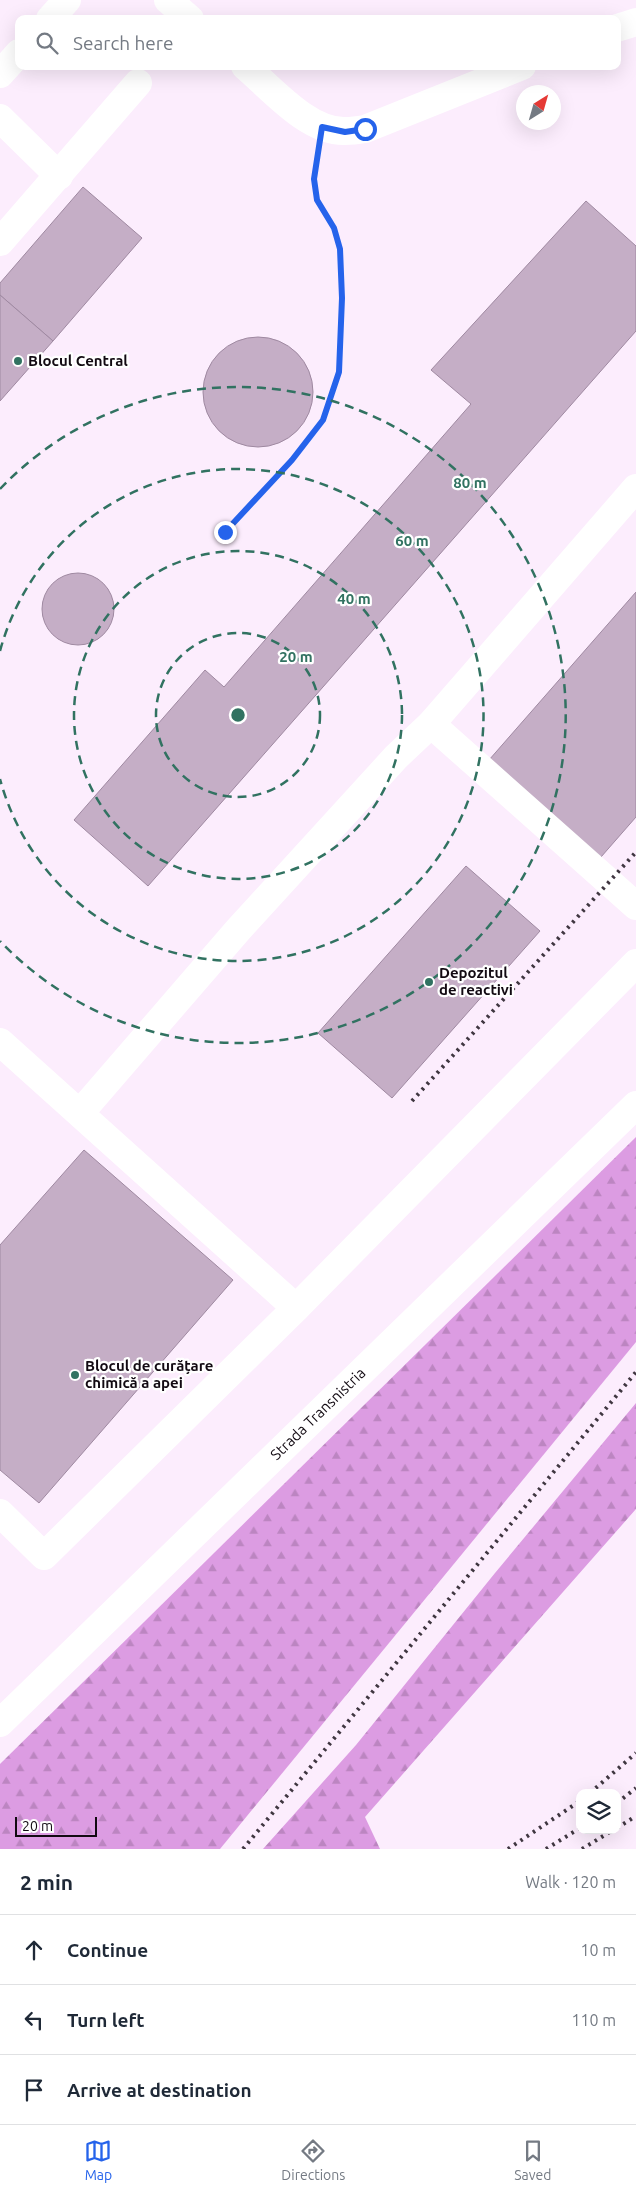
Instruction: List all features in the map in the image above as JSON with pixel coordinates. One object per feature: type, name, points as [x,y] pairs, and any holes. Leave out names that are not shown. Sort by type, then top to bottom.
[{"type":"street","points":[[54,15],[67,0]]},
{"type":"street","points":[[168,0],[185,15]]},
{"type":"street","points":[[621,27],[636,22]]},
{"type":"street","points":[[0,74],[15,57]]},
{"type":"street","points":[[250,70],[301,114],[322,127],[345,132],[365,129],[512,70]]},
{"type":"street","points":[[0,242],[138,83]]},
{"type":"street","points":[[0,118],[59,176]]},
{"type":"street","points":[[80,1113],[238,930],[396,757],[431,724],[636,488]]},
{"type":"street","points":[[431,724],[636,906]]},
{"type":"street","points":[[0,1513],[44,1556],[296,1308],[636,963]]},
{"type":"street","points":[[0,1042],[296,1308]]},
{"type":"street","name":"Strada Transnistria","points":[[0,1724],[636,1104]]},
{"type":"path","points":[[225,532],[292,460],[323,420],[339,372],[342,298],[340,249],[334,228],[317,200],[314,179],[322,127]]},
{"type":"green space","points":[[636,1137],[636,1342],[220,1849],[0,1849],[0,1764]]},
{"type":"green space","points":[[636,1403],[636,1509],[365,1817],[380,1849],[263,1849],[356,1745]]},
{"type":"building","points":[[83,187],[142,238],[53,341],[0,295],[0,283]]},
{"type":"building","points":[[586,201],[636,246],[636,331],[148,886],[74,820],[205,670],[224,687],[471,404],[431,370]]},
{"type":"building","name":"Blocul Central","points":[[0,295],[53,341],[0,401]]},
{"type":"building","points":[[258,337],[269,338],[279,342],[297,353],[308,371],[312,381],[312,403],[308,413],[297,431],[279,442],[269,446],[258,447],[247,446],[237,442],[219,431],[208,413],[204,403],[203,392],[204,381],[208,371],[219,353],[237,342],[247,338]]},
{"type":"building","points":[[78,573],[98,579],[108,589],[114,609],[108,629],[98,639],[78,645],[58,639],[48,629],[42,609],[48,589],[58,579]]},
{"type":"building","points":[[636,592],[636,817],[601,857],[489,760]]},
{"type":"building","name":"Depozitul de reaсtivi","points":[[466,866],[540,931],[392,1098],[318,1033]]},
{"type":"building","name":"Blocul de curățare chimică a apei","points":[[84,1150],[233,1280],[39,1503],[0,1470],[0,1245]]},
{"type":"railway","points":[[412,1101],[636,852]]},
{"type":"railway","points":[[243,1849],[636,1372]]},
{"type":"railway","points":[[595,1789],[636,1753]]},
{"type":"railway","points":[[621,1800],[636,1788]]},
{"type":"railway","points":[[508,1849],[576,1804]]},
{"type":"railway","points":[[621,1825],[636,1816]]},
{"type":"railway","points":[[546,1849],[576,1830]]},
{"type":"railway","points":[[582,1849],[606,1834]]},
{"type":"place","name":"Blocul Central","points":[[18,361]]},
{"type":"place","name":"Depozitul de reaсtivi","points":[[429,982]]},
{"type":"place","name":"Blocul de curățare chimică a apei","points":[[75,1375]]},
{"type":"route","points":[[225,532],[292,460],[323,420],[339,372],[342,298],[340,249],[334,228],[317,200],[314,179],[322,127],[345,132],[365,129]]}]
